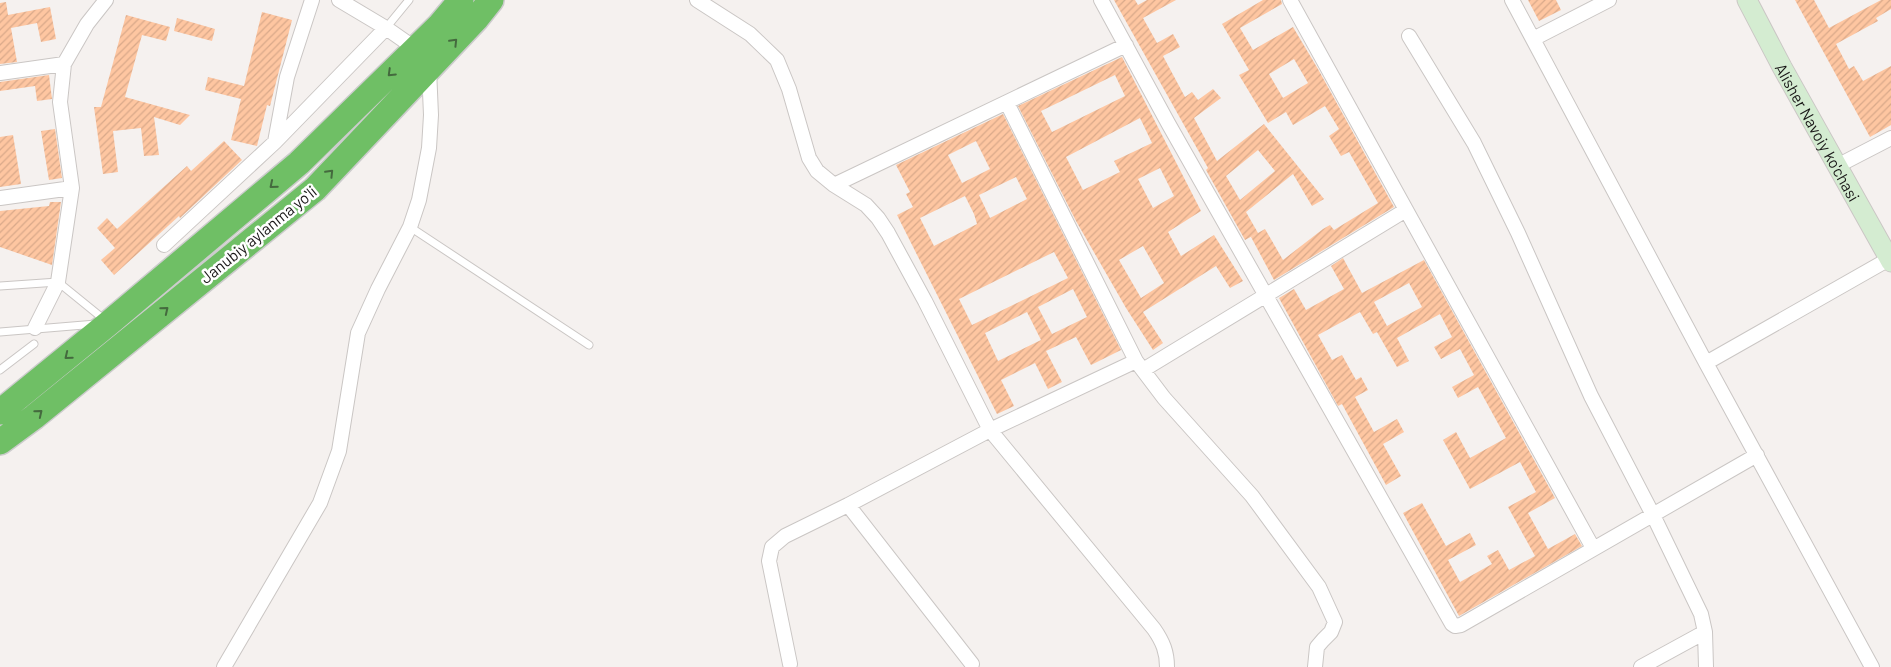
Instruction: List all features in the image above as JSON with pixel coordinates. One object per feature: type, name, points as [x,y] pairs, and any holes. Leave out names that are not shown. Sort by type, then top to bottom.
[{"type":"highway","name":"Janubiy aylanma yoʻli","points":[[0,442],[42,411],[315,189],[422,59],[439,26],[461,0]]},
{"type":"highway","name":"Janubiy aylanma yoʻli","points":[[0,412],[109,323],[422,59],[476,19],[491,0]]},
{"type":"main road","name":"Alisher Navoiy ko'chasi","points":[[1747,0],[1890,261]]},
{"type":"street","points":[[35,328],[58,282],[72,188],[60,102],[64,64],[87,24],[106,0]]},
{"type":"street","points":[[275,142],[287,77],[312,0]]},
{"type":"street","points":[[224,667],[320,503],[339,451],[358,333],[410,227],[419,200],[429,148],[431,115],[422,59],[386,28],[339,0]]},
{"type":"street","points":[[697,0],[750,34],[777,60],[789,89],[809,158],[817,171],[834,185],[866,205],[878,218],[926,302],[990,430],[1154,629],[1162,641],[1167,654],[1167,667]]},
{"type":"street","points":[[1101,0],[1265,295],[1452,624],[1461,625],[1757,455]]},
{"type":"street","points":[[1290,0],[1593,548]]},
{"type":"street","points":[[1512,0],[1706,363],[1872,667]]},
{"type":"street","points":[[1533,39],[1609,0]]},
{"type":"street","points":[[164,244],[275,142],[386,28]]},
{"type":"street","points":[[1409,36],[1474,143],[1518,233],[1591,396],[1653,515],[1701,614],[1705,632],[1706,667]]},
{"type":"street","points":[[834,185],[1126,45]]},
{"type":"street","points":[[0,73],[64,64]]},
{"type":"street","points":[[1007,102],[1140,366],[1170,405],[1252,496],[1319,587],[1335,622],[1331,632],[1317,647],[1315,667]]},
{"type":"street","points":[[1837,166],[1891,138]]},
{"type":"street","points":[[0,198],[72,188]]},
{"type":"street","points":[[790,664],[769,561],[772,547],[785,536],[990,430],[1140,366],[1265,295],[1406,210]]},
{"type":"street","points":[[1706,363],[1890,261]]},
{"type":"street","points":[[848,505],[972,664]]},
{"type":"street","points":[[1641,667],[1705,632]]},
{"type":"lane","points":[[386,28],[409,0]]},
{"type":"lane","points":[[410,227],[589,345]]},
{"type":"lane","points":[[0,286],[58,282],[109,323]]},
{"type":"lane","points":[[0,332],[109,323]]},
{"type":"lane","points":[[0,370],[34,344]]},
{"type":"building","points":[[1114,0],[1135,0],[1138,5],[1147,0],[1176,0],[1143,18],[1157,43],[1173,34],[1180,47],[1163,56],[1185,97],[1192,92],[1198,100],[1213,89],[1221,98],[1194,118],[1217,161],[1264,124],[1324,199],[1312,206],[1293,174],[1246,212],[1258,233],[1245,240],[1206,170],[1208,168]],"holes":[[[1258,150],[1275,171],[1240,200],[1226,176]]]},
{"type":"building","points":[[1263,0],[1281,0],[1282,4],[1240,28],[1253,50],[1293,27],[1394,207],[1274,280],[1251,237],[1265,229],[1283,260],[1323,229],[1330,225],[1334,230],[1378,203],[1349,152],[1341,156],[1329,136],[1339,129],[1325,106],[1293,125],[1286,112],[1268,123],[1239,75],[1249,70],[1222,24]],"holes":[[[1294,59],[1308,83],[1283,98],[1269,74]]]},
{"type":"building","points":[[1528,0],[1556,0],[1561,10],[1539,21]]},
{"type":"building","points":[[1795,0],[1814,0],[1829,28],[1881,0],[1891,0],[1891,9],[1876,18],[1878,21],[1836,44],[1849,69],[1854,66],[1863,81],[1891,66],[1891,125],[1870,137]]},
{"type":"building","points":[[6,2],[8,15],[50,7],[56,39],[41,42],[37,23],[11,28],[17,62],[0,64],[0,3]]},
{"type":"building","points":[[262,12],[292,20],[270,106],[267,105],[257,146],[231,140],[241,99],[205,90],[208,77],[244,86]]},
{"type":"building","points":[[126,15],[170,27],[166,41],[142,35],[125,97],[190,115],[180,125],[154,117],[159,155],[144,156],[141,128],[113,131],[118,172],[103,174],[94,107],[101,107]]},
{"type":"building","points":[[177,18],[215,29],[212,41],[174,31]]},
{"type":"building","points":[[1122,57],[1201,211],[1168,232],[1181,256],[1214,235],[1243,281],[1230,288],[1216,266],[1143,312],[1163,343],[1153,350],[1126,308],[1076,221],[1018,106]],"holes":[[[1115,75],[1125,96],[1052,132],[1041,111]],[[1140,118],[1152,143],[1114,161],[1120,172],[1083,190],[1066,157]],[[1160,168],[1174,196],[1153,208],[1138,179]],[[1143,246],[1164,283],[1141,298],[1119,260]]]},
{"type":"building","points":[[49,75],[52,99],[37,101],[35,86],[0,91],[0,82]]},
{"type":"building","points":[[1003,114],[1121,350],[1091,365],[1076,337],[1046,351],[1062,382],[1048,389],[1035,363],[1001,380],[1014,406],[997,414],[897,215],[913,207],[906,194],[910,192],[896,165]],"holes":[[[976,141],[990,169],[962,183],[948,155]],[[1016,177],[1027,199],[990,218],[979,195]],[[965,196],[977,224],[934,246],[920,218]],[[1054,252],[1068,278],[972,325],[959,299]],[[1073,289],[1087,317],[1052,334],[1038,307]],[[1027,312],[1041,340],[998,361],[985,333]]]},
{"type":"building","points":[[55,129],[62,178],[49,180],[41,131]]},
{"type":"building","points":[[13,135],[21,184],[0,187],[0,137]]},
{"type":"building","points":[[224,141],[242,160],[180,218],[179,216],[114,275],[101,260],[115,248],[97,228],[107,218],[117,229],[187,166],[191,171]]},
{"type":"building","points":[[50,202],[61,202],[52,265],[0,247],[0,211],[49,206]]},
{"type":"building","points":[[1343,258],[1362,293],[1424,260],[1555,498],[1528,513],[1548,549],[1575,534],[1582,546],[1459,616],[1403,513],[1422,503],[1446,546],[1470,533],[1476,545],[1448,560],[1460,582],[1492,564],[1487,556],[1498,550],[1509,570],[1535,556],[1508,507],[1536,492],[1520,462],[1470,489],[1443,440],[1456,432],[1470,458],[1506,438],[1478,387],[1458,398],[1452,387],[1474,375],[1460,349],[1441,359],[1434,347],[1452,337],[1440,314],[1397,338],[1409,361],[1397,367],[1377,332],[1373,334],[1360,312],[1318,335],[1332,360],[1342,355],[1356,380],[1361,377],[1368,390],[1355,397],[1374,432],[1397,419],[1404,432],[1383,444],[1401,476],[1386,485],[1342,404],[1338,406],[1279,298],[1294,289],[1306,310],[1344,289],[1331,266]],"holes":[[[1409,283],[1422,307],[1387,326],[1374,302]]]}]
